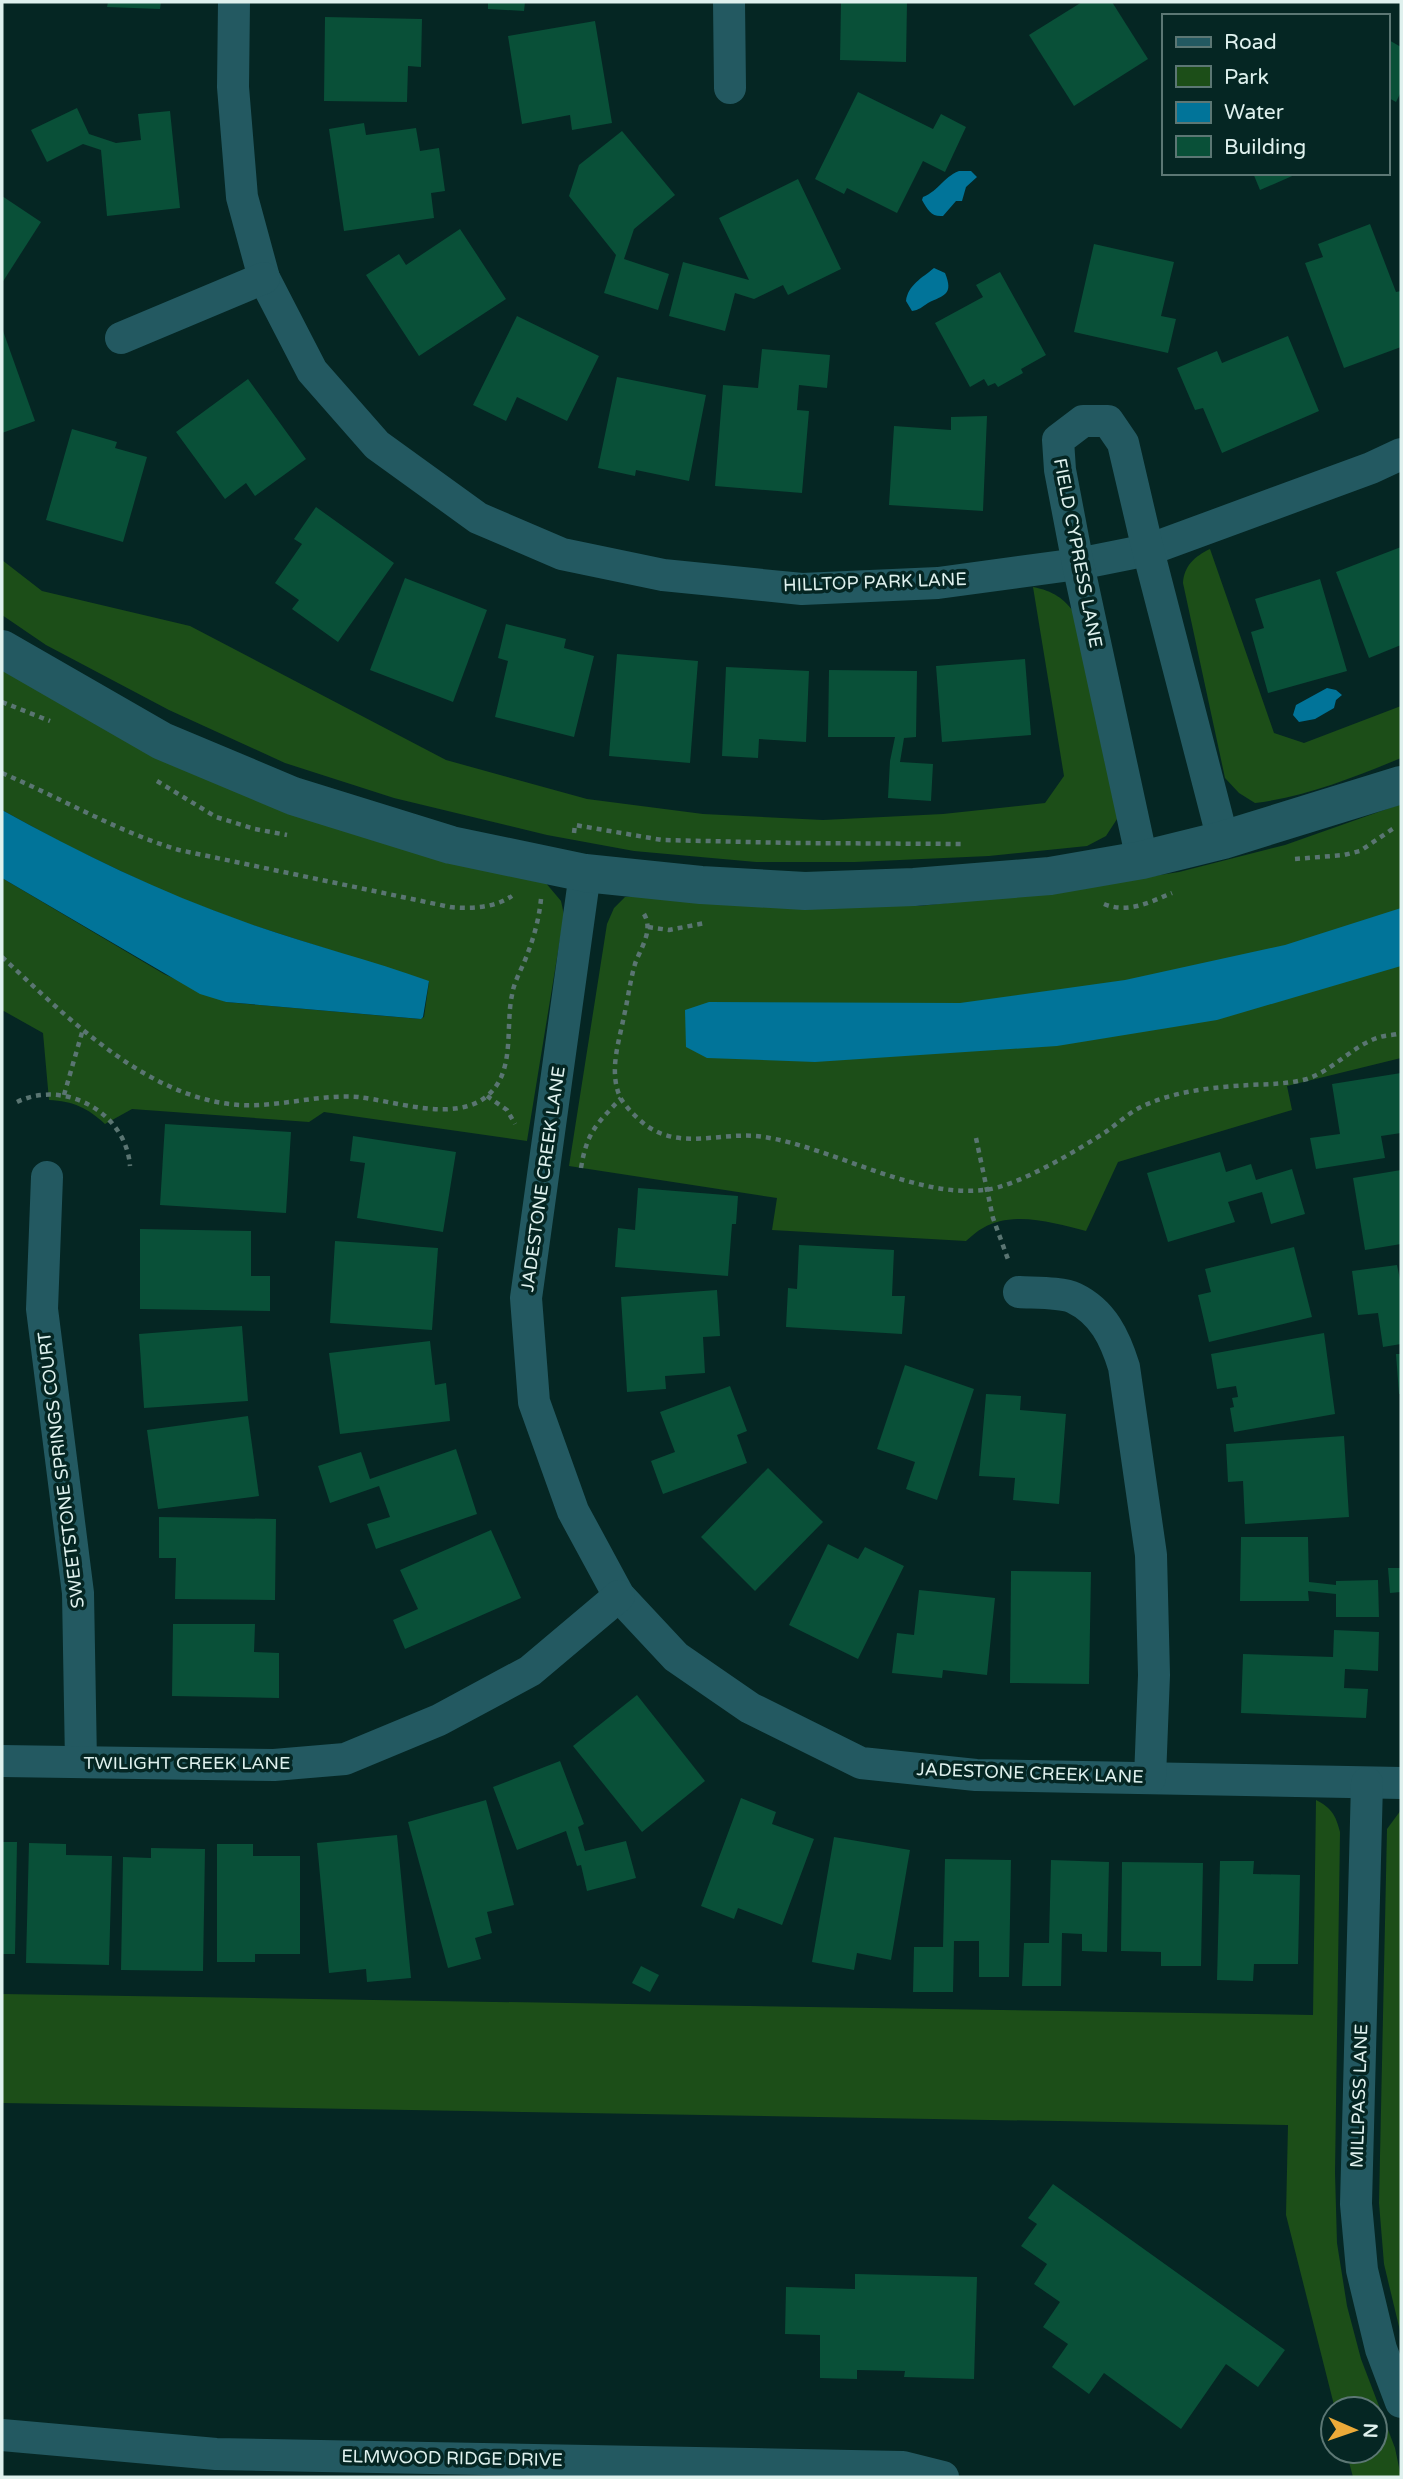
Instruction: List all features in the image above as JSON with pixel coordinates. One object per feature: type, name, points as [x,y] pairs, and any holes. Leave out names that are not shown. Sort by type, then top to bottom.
[{"type":"street","name":"HILLTOP PARK LANE","points":[[234,2],[233,87],[242,197],[264,278],[312,371],[377,445],[478,518],[562,554],[663,575],[802,589],[938,583],[1078,564],[1148,550],[1371,468],[1401,454]]},
{"type":"street","points":[[729,2],[730,88]]},
{"type":"street","points":[[121,338],[264,278]]},
{"type":"street","name":"FIELD CYPRESS LANE","points":[[1142,860],[1060,470],[1058,440],[1083,421],[1108,421],[1124,443],[1148,550],[1223,840]]},
{"type":"street","points":[[2,649],[162,741],[293,796],[451,845],[579,856],[701,885],[805,891],[914,887],[1050,876],[1142,860],[1223,840],[1401,785]]},
{"type":"street","name":"JADESTONE CREEK LANE","points":[[579,856],[526,1298],[534,1402],[573,1511],[618,1596],[676,1657],[750,1708],[861,1763],[976,1775],[1401,1783]]},
{"type":"street","name":"SWEETSTONE SPRINGS COURT","points":[[47,1177],[42,1308],[78,1593],[81,1762]]},
{"type":"street","points":[[1019,1292],[1073,1296],[1099,1316],[1115,1338],[1124,1367],[1151,1555],[1154,1675],[1150,1778]]},
{"type":"street","name":"TWILIGHT CREEK LANE","points":[[2,1761],[274,1765],[345,1759],[439,1720],[530,1671],[618,1596]]},
{"type":"street","name":"MILLPASS LANE","points":[[1367,1783],[1356,2204],[1362,2270],[1381,2349],[1401,2402]]},
{"type":"street","name":"ELMWOOD RIDGE DRIVE","points":[[2,2435],[216,2454],[436,2468],[903,2468],[943,2477]]},
{"type":"path","points":[[2,773],[155,843],[223,860],[411,900],[472,909],[506,900],[520,890]]},
{"type":"path","points":[[579,856],[575,825],[662,840],[972,844]]},
{"type":"path","points":[[2,957],[112,1052],[176,1088],[222,1103],[265,1105],[307,1098],[357,1097],[449,1110],[467,1106],[487,1096],[499,1081],[506,1061],[512,992],[538,922],[542,892]]},
{"type":"path","points":[[648,927],[635,963],[617,1045],[615,1074],[621,1098],[635,1116],[651,1130],[665,1136],[695,1139],[726,1135],[763,1136],[839,1157],[900,1180],[946,1188],[986,1190],[1026,1176],[1060,1158],[1142,1106],[1200,1090],[1288,1084],[1311,1078],[1380,1037],[1401,1033]]},
{"type":"path","points":[[64,1095],[83,1029]]},
{"type":"path","points":[[17,1102],[37,1096],[64,1095],[91,1105],[102,1112],[124,1142],[130,1166]]},
{"type":"path","points":[[487,1096],[507,1110],[514,1119],[516,1129]]},
{"type":"path","points":[[579,1180],[585,1142],[593,1128],[621,1098]]},
{"type":"path","points":[[976,1138],[993,1218],[1019,1292]]},
{"type":"green space","points":[[1210,549],[1274,733],[1304,743],[1401,706],[1401,758],[1311,791],[1255,803],[1239,793],[1225,778],[1183,583],[1191,562]]},
{"type":"green space","points":[[2,560],[42,591],[190,626],[446,760],[587,799],[703,814],[823,820],[943,814],[1045,803],[1064,776],[1033,587],[1058,596],[1076,615],[1118,798],[1117,819],[1106,836],[1087,846],[989,856],[855,862],[756,862],[634,851],[547,835],[394,798],[285,763],[169,710],[46,645],[2,615]]},
{"type":"green space","points":[[2,667],[545,882],[561,901],[564,915],[527,1141],[324,1112],[309,1122],[132,1109],[105,1124],[80,1106],[49,1100],[43,1033],[2,1010],[2,878],[164,974],[226,1002],[420,1019],[424,1017],[429,982],[243,922],[167,893],[66,845],[2,810]]},
{"type":"green space","points":[[1401,804],[1401,1058],[1287,1086],[1292,1110],[1118,1162],[1086,1231],[1021,1219],[995,1223],[981,1229],[966,1241],[772,1230],[777,1198],[569,1166],[607,924],[614,908],[625,897],[648,895],[783,905],[919,906],[1052,892],[1179,872],[1285,845]]},
{"type":"green space","points":[[1316,1800],[1332,1813],[1340,1832],[1335,2173],[1337,2243],[1347,2306],[1361,2359],[1375,2395],[1331,2395],[1286,2215],[1288,2125],[2,2103],[2,1994],[1313,2015]]},
{"type":"green space","points":[[1401,1810],[1401,2335],[1384,2264],[1379,2203],[1387,1829]]},
{"type":"green space","points":[[1389,2432],[1401,2477],[1353,2477],[1350,2465],[1389,2465]]},
{"type":"water","points":[[959,171],[971,171],[977,177],[966,187],[962,201],[956,201],[943,216],[933,214],[922,200],[923,197]]},
{"type":"water","points":[[934,268],[945,273],[948,290],[943,296],[912,311],[906,301],[907,295],[916,282]]},
{"type":"water","points":[[1327,688],[1342,695],[1336,700],[1334,708],[1315,719],[1299,722],[1293,715],[1296,705]]},
{"type":"water","points":[[2,810],[91,856],[182,898],[268,930],[429,981],[423,1017],[421,1019],[226,1002],[200,994],[2,878]]},
{"type":"water","points":[[1401,908],[1401,966],[1217,1020],[1057,1046],[815,1062],[707,1058],[686,1047],[685,1010],[709,1002],[960,1003],[1125,980],[1285,945]]},
{"type":"building","points":[[108,2],[161,2],[160,9],[107,7]]},
{"type":"building","points":[[488,2],[525,2],[524,11],[488,9]]},
{"type":"building","points":[[841,2],[907,2],[906,62],[840,60]]},
{"type":"building","points":[[1082,2],[1112,2],[1148,59],[1074,106],[1029,35]]},
{"type":"building","points":[[325,17],[422,19],[421,67],[408,66],[407,102],[324,101]]},
{"type":"building","points":[[595,21],[612,123],[572,130],[570,115],[522,124],[508,36]]},
{"type":"building","points":[[1389,40],[1401,47],[1401,92],[1396,102],[1389,98]]},
{"type":"building","points":[[858,92],[933,129],[941,114],[966,127],[945,172],[923,161],[897,213],[847,188],[844,194],[815,179]]},
{"type":"building","points":[[77,108],[89,134],[116,143],[141,140],[138,114],[170,111],[180,208],[107,216],[101,150],[83,144],[47,162],[31,130]]},
{"type":"building","points":[[364,123],[366,135],[416,128],[420,151],[439,148],[445,191],[431,193],[434,218],[344,231],[329,129]]},
{"type":"building","points":[[622,131],[675,195],[634,229],[624,259],[669,274],[658,310],[604,293],[616,255],[569,196],[579,165]]},
{"type":"building","points":[[1254,175],[1294,175],[1260,190]]},
{"type":"building","points":[[798,179],[841,269],[788,295],[783,285],[754,299],[735,293],[725,331],[669,316],[683,262],[749,280],[719,218]]},
{"type":"building","points":[[2,196],[41,222],[2,283]]},
{"type":"building","points":[[1370,224],[1396,292],[1401,291],[1401,347],[1344,368],[1305,263],[1323,257],[1318,244]]},
{"type":"building","points":[[460,229],[506,299],[419,356],[366,275],[399,254],[406,265]]},
{"type":"building","points":[[1094,244],[1174,262],[1161,316],[1176,319],[1168,353],[1074,332]]},
{"type":"building","points":[[1000,272],[1046,355],[1021,369],[1023,373],[998,387],[995,383],[988,386],[984,379],[970,387],[935,323],[983,297],[976,285]]},
{"type":"building","points":[[517,316],[599,356],[567,421],[517,397],[506,421],[473,405]]},
{"type":"building","points":[[2,328],[35,421],[2,433]]},
{"type":"building","points":[[1288,336],[1319,411],[1222,453],[1203,408],[1195,410],[1177,368],[1217,351],[1222,363]]},
{"type":"building","points":[[762,349],[830,355],[827,388],[799,385],[797,410],[809,411],[802,493],[715,486],[723,385],[758,388]]},
{"type":"building","points":[[617,377],[706,395],[689,481],[636,470],[635,476],[598,468]]},
{"type":"building","points":[[248,379],[306,459],[255,496],[246,483],[225,499],[176,432]]},
{"type":"building","points":[[987,416],[983,511],[889,505],[894,426],[951,430],[951,417]]},
{"type":"building","points":[[72,429],[117,442],[115,448],[147,457],[123,542],[46,520]]},
{"type":"building","points":[[316,507],[394,563],[338,642],[292,609],[299,600],[275,583],[302,544],[294,539]]},
{"type":"building","points":[[1401,547],[1401,645],[1369,658],[1336,572]]},
{"type":"building","points":[[405,578],[487,610],[453,702],[370,670]]},
{"type":"building","points":[[1320,579],[1347,671],[1268,693],[1251,632],[1264,628],[1255,599]]},
{"type":"building","points":[[506,624],[566,639],[564,648],[594,656],[574,737],[495,717],[508,661],[498,658]]},
{"type":"building","points":[[617,654],[698,661],[690,763],[609,756]]},
{"type":"building","points":[[1025,659],[1031,735],[942,742],[936,666]]},
{"type":"building","points":[[726,667],[809,671],[806,742],[759,739],[758,758],[722,756]]},
{"type":"building","points":[[829,670],[917,671],[916,737],[904,738],[900,762],[933,764],[931,801],[888,798],[890,761],[895,737],[828,737]]},
{"type":"building","points":[[1401,1073],[1401,1133],[1381,1136],[1385,1158],[1316,1169],[1310,1138],[1340,1134],[1332,1084]]},
{"type":"building","points":[[165,1124],[291,1132],[286,1213],[160,1205]]},
{"type":"building","points":[[353,1136],[456,1152],[443,1232],[357,1218],[365,1163],[350,1161]]},
{"type":"building","points":[[1220,1152],[1226,1172],[1251,1164],[1256,1180],[1292,1169],[1305,1214],[1271,1224],[1262,1192],[1228,1202],[1235,1222],[1168,1242],[1147,1173]]},
{"type":"building","points":[[1401,1170],[1401,1244],[1365,1250],[1353,1178]]},
{"type":"building","points":[[638,1188],[738,1196],[736,1224],[732,1224],[728,1276],[615,1267],[618,1228],[635,1230]]},
{"type":"building","points":[[140,1229],[251,1231],[251,1276],[270,1276],[270,1311],[140,1309]]},
{"type":"building","points":[[335,1241],[438,1248],[432,1330],[330,1323]]},
{"type":"building","points":[[799,1245],[894,1250],[892,1296],[905,1296],[902,1334],[786,1327],[788,1288],[797,1289]]},
{"type":"building","points":[[1294,1247],[1312,1317],[1209,1342],[1198,1295],[1211,1292],[1205,1269]]},
{"type":"building","points":[[1397,1265],[1401,1284],[1401,1344],[1383,1347],[1378,1313],[1358,1315],[1352,1271]]},
{"type":"building","points":[[717,1290],[720,1336],[703,1337],[705,1373],[665,1376],[666,1389],[627,1392],[621,1297]]},
{"type":"building","points":[[242,1326],[248,1401],[144,1408],[139,1334]]},
{"type":"building","points":[[1324,1333],[1335,1414],[1234,1432],[1230,1408],[1234,1407],[1232,1398],[1238,1397],[1236,1386],[1217,1389],[1211,1354]]},
{"type":"building","points":[[430,1341],[435,1385],[446,1383],[450,1421],[340,1434],[329,1353]]},
{"type":"building","points":[[1396,1354],[1401,1354],[1401,1394],[1399,1394]]},
{"type":"building","points":[[905,1365],[974,1389],[937,1500],[906,1489],[915,1462],[877,1449]]},
{"type":"building","points":[[730,1386],[747,1431],[737,1435],[747,1463],[663,1494],[651,1461],[675,1452],[660,1412]]},
{"type":"building","points":[[986,1394],[1021,1396],[1020,1410],[1066,1414],[1059,1504],[1013,1500],[1015,1478],[979,1476]]},
{"type":"building","points":[[248,1416],[259,1496],[158,1509],[147,1430]]},
{"type":"building","points":[[1344,1436],[1349,1517],[1245,1524],[1243,1481],[1228,1482],[1226,1444]]},
{"type":"building","points":[[456,1449],[477,1514],[376,1549],[367,1524],[390,1517],[379,1486],[330,1503],[318,1466],[361,1452],[370,1479]]},
{"type":"building","points":[[768,1468],[823,1522],[755,1591],[701,1537]]},
{"type":"building","points":[[159,1517],[276,1519],[275,1600],[175,1599],[176,1558],[159,1558]]},
{"type":"building","points":[[491,1530],[521,1598],[405,1649],[393,1620],[418,1609],[400,1570]]},
{"type":"building","points":[[1241,1537],[1308,1537],[1309,1582],[1336,1585],[1336,1581],[1378,1580],[1379,1617],[1336,1617],[1336,1594],[1308,1591],[1309,1601],[1240,1601]]},
{"type":"building","points":[[828,1544],[858,1559],[865,1547],[904,1566],[858,1659],[789,1625]]},
{"type":"building","points":[[1388,1568],[1401,1568],[1401,1592],[1390,1593]]},
{"type":"building","points":[[1011,1571],[1091,1572],[1089,1684],[1010,1683]]},
{"type":"building","points":[[919,1590],[995,1598],[987,1675],[943,1670],[942,1678],[892,1673],[897,1633],[914,1635]]},
{"type":"building","points":[[173,1624],[255,1624],[254,1652],[279,1653],[279,1698],[172,1696]]},
{"type":"building","points":[[1334,1630],[1379,1632],[1378,1671],[1345,1669],[1344,1688],[1368,1689],[1366,1718],[1241,1713],[1243,1654],[1333,1657]]},
{"type":"building","points":[[637,1695],[705,1781],[642,1832],[573,1746]]},
{"type":"building","points":[[560,1761],[584,1824],[578,1827],[585,1851],[626,1841],[636,1878],[587,1891],[581,1865],[577,1866],[566,1831],[517,1850],[493,1787]]},
{"type":"building","points":[[741,1798],[776,1812],[772,1824],[814,1839],[782,1925],[738,1908],[734,1919],[701,1906]]},
{"type":"building","points":[[486,1800],[514,1905],[487,1912],[492,1933],[475,1938],[481,1959],[448,1968],[408,1822]]},
{"type":"building","points":[[397,1835],[411,1978],[367,1982],[366,1969],[329,1973],[317,1843]]},
{"type":"building","points":[[834,1837],[910,1850],[891,1960],[857,1953],[854,1970],[812,1962]]},
{"type":"building","points":[[2,1842],[17,1842],[15,1954],[2,1954]]},
{"type":"building","points":[[29,1843],[66,1844],[66,1855],[112,1856],[109,1965],[26,1963]]},
{"type":"building","points":[[217,1844],[253,1844],[253,1856],[300,1856],[300,1954],[255,1954],[255,1962],[217,1962]]},
{"type":"building","points":[[151,1848],[205,1849],[203,1971],[121,1970],[123,1857],[151,1858]]},
{"type":"building","points":[[945,1859],[1011,1860],[1009,1977],[979,1977],[979,1941],[954,1941],[953,1992],[913,1992],[914,1947],[943,1947]]},
{"type":"building","points":[[1051,1860],[1109,1862],[1107,1952],[1082,1951],[1082,1934],[1062,1933],[1061,1986],[1022,1986],[1024,1943],[1049,1943]]},
{"type":"building","points":[[1220,1861],[1254,1861],[1253,1874],[1300,1875],[1298,1964],[1254,1964],[1253,1981],[1217,1980]]},
{"type":"building","points":[[1122,1862],[1203,1863],[1201,1966],[1161,1966],[1161,1952],[1121,1951]]},
{"type":"building","points":[[641,1966],[659,1975],[650,1992],[632,1983]]},
{"type":"building","points":[[1053,2184],[1285,2350],[1258,2387],[1226,2364],[1181,2429],[1104,2373],[1089,2394],[1052,2367],[1068,2344],[1043,2327],[1060,2302],[1034,2284],[1047,2264],[1021,2246],[1037,2224],[1028,2218]]},
{"type":"building","points":[[855,2274],[977,2277],[974,2379],[904,2377],[905,2371],[857,2370],[857,2379],[820,2378],[820,2335],[785,2334],[786,2287],[855,2289]]}]
